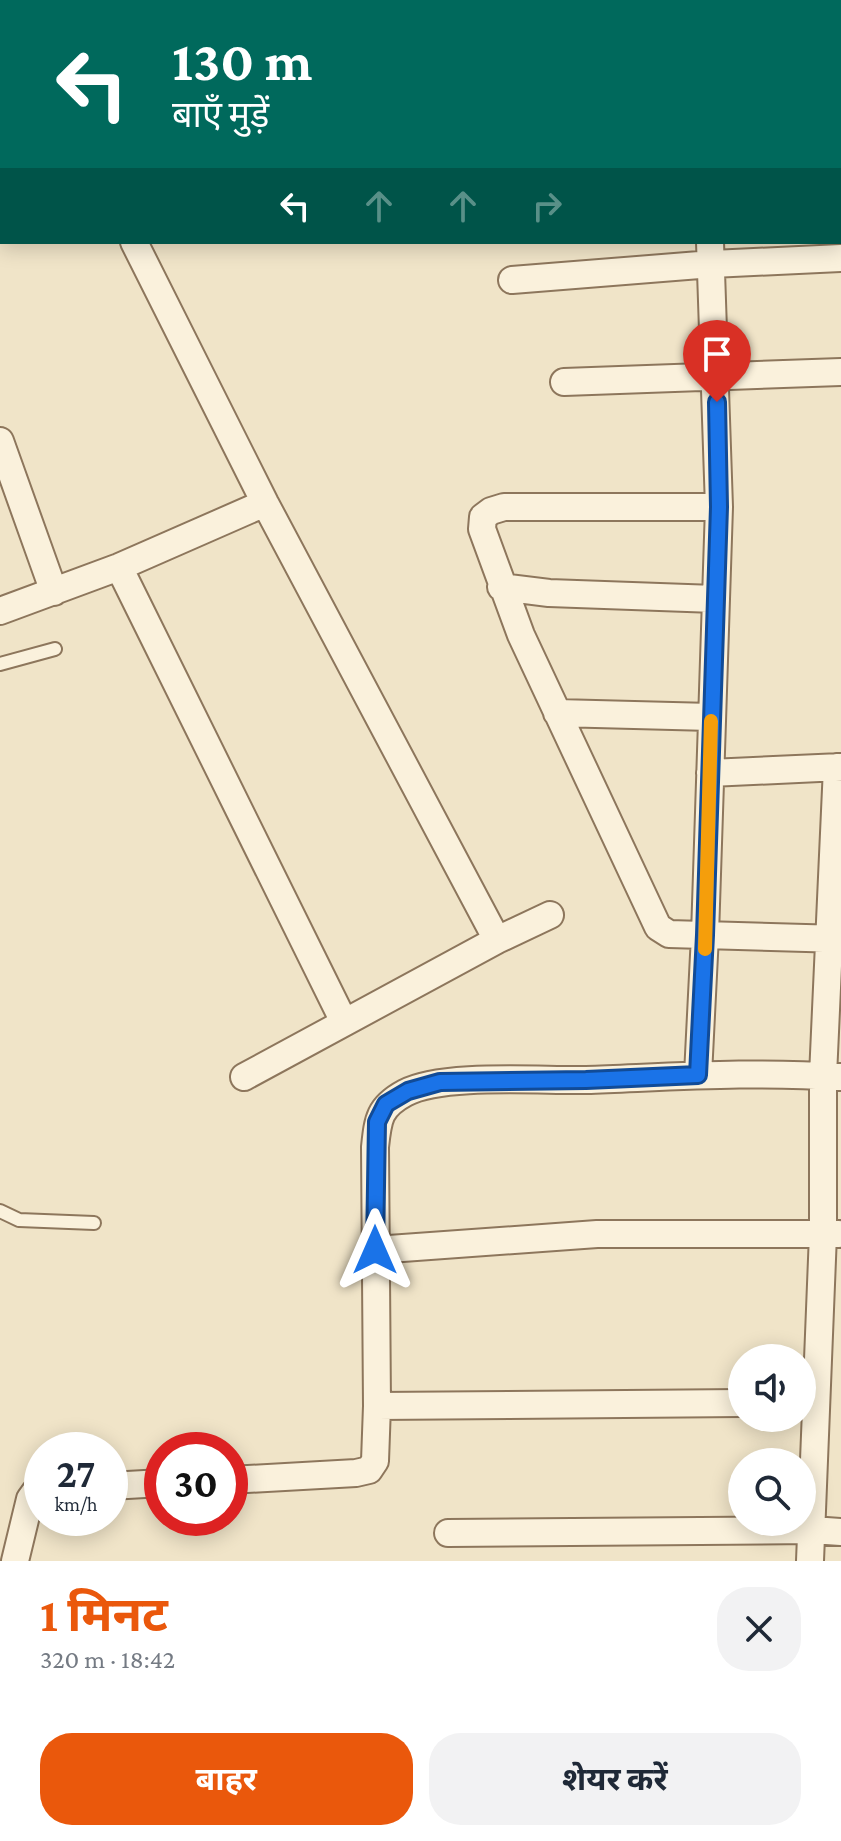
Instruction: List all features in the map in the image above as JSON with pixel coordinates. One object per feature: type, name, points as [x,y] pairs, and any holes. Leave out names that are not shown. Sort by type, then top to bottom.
[{"type":"street","points":[[135,244],[265,503],[497,940]]},
{"type":"street","points":[[512,280],[711,253],[841,258]]},
{"type":"street","points":[[698,1075],[719,507],[711,253]]},
{"type":"street","points":[[564,382],[841,372]]},
{"type":"street","points":[[0,441],[54,592]]},
{"type":"street","points":[[0,611],[119,567],[265,503]]},
{"type":"street","points":[[719,507],[504,507],[483,517],[482,529],[501,587],[658,927],[669,934],[835,939]]},
{"type":"street","points":[[119,567],[344,1022]]},
{"type":"street","points":[[501,587],[549,593],[715,599]]},
{"type":"street","points":[[557,713],[711,717]]},
{"type":"street","points":[[710,773],[839,767],[832,1234],[816,1347]]},
{"type":"street","points":[[244,1077],[497,940],[550,915]]},
{"type":"street","points":[[248,1479],[356,1473],[369,1470],[375,1461],[377,1122],[386,1104],[408,1091],[440,1082],[698,1075],[832,1077]]},
{"type":"street","points":[[375,1250],[597,1234],[832,1234]]},
{"type":"street","points":[[377,1406],[728,1403]]},
{"type":"street","points":[[15,1561],[24,1524]]},
{"type":"street","points":[[816,1530],[841,1532]]},
{"type":"street","points":[[448,1533],[728,1531]]},
{"type":"street","points":[[810,1561],[812,1536]]},
{"type":"lane","points":[[0,664],[55,649]]},
{"type":"lane","points":[[0,1211],[19,1220],[94,1223]]},
{"type":"slow traffic","points":[[705,949],[711,721]]},
{"type":"route","points":[[375,1250],[377,1122],[386,1104],[408,1091],[440,1082],[698,1075],[719,507],[717,402]]}]
